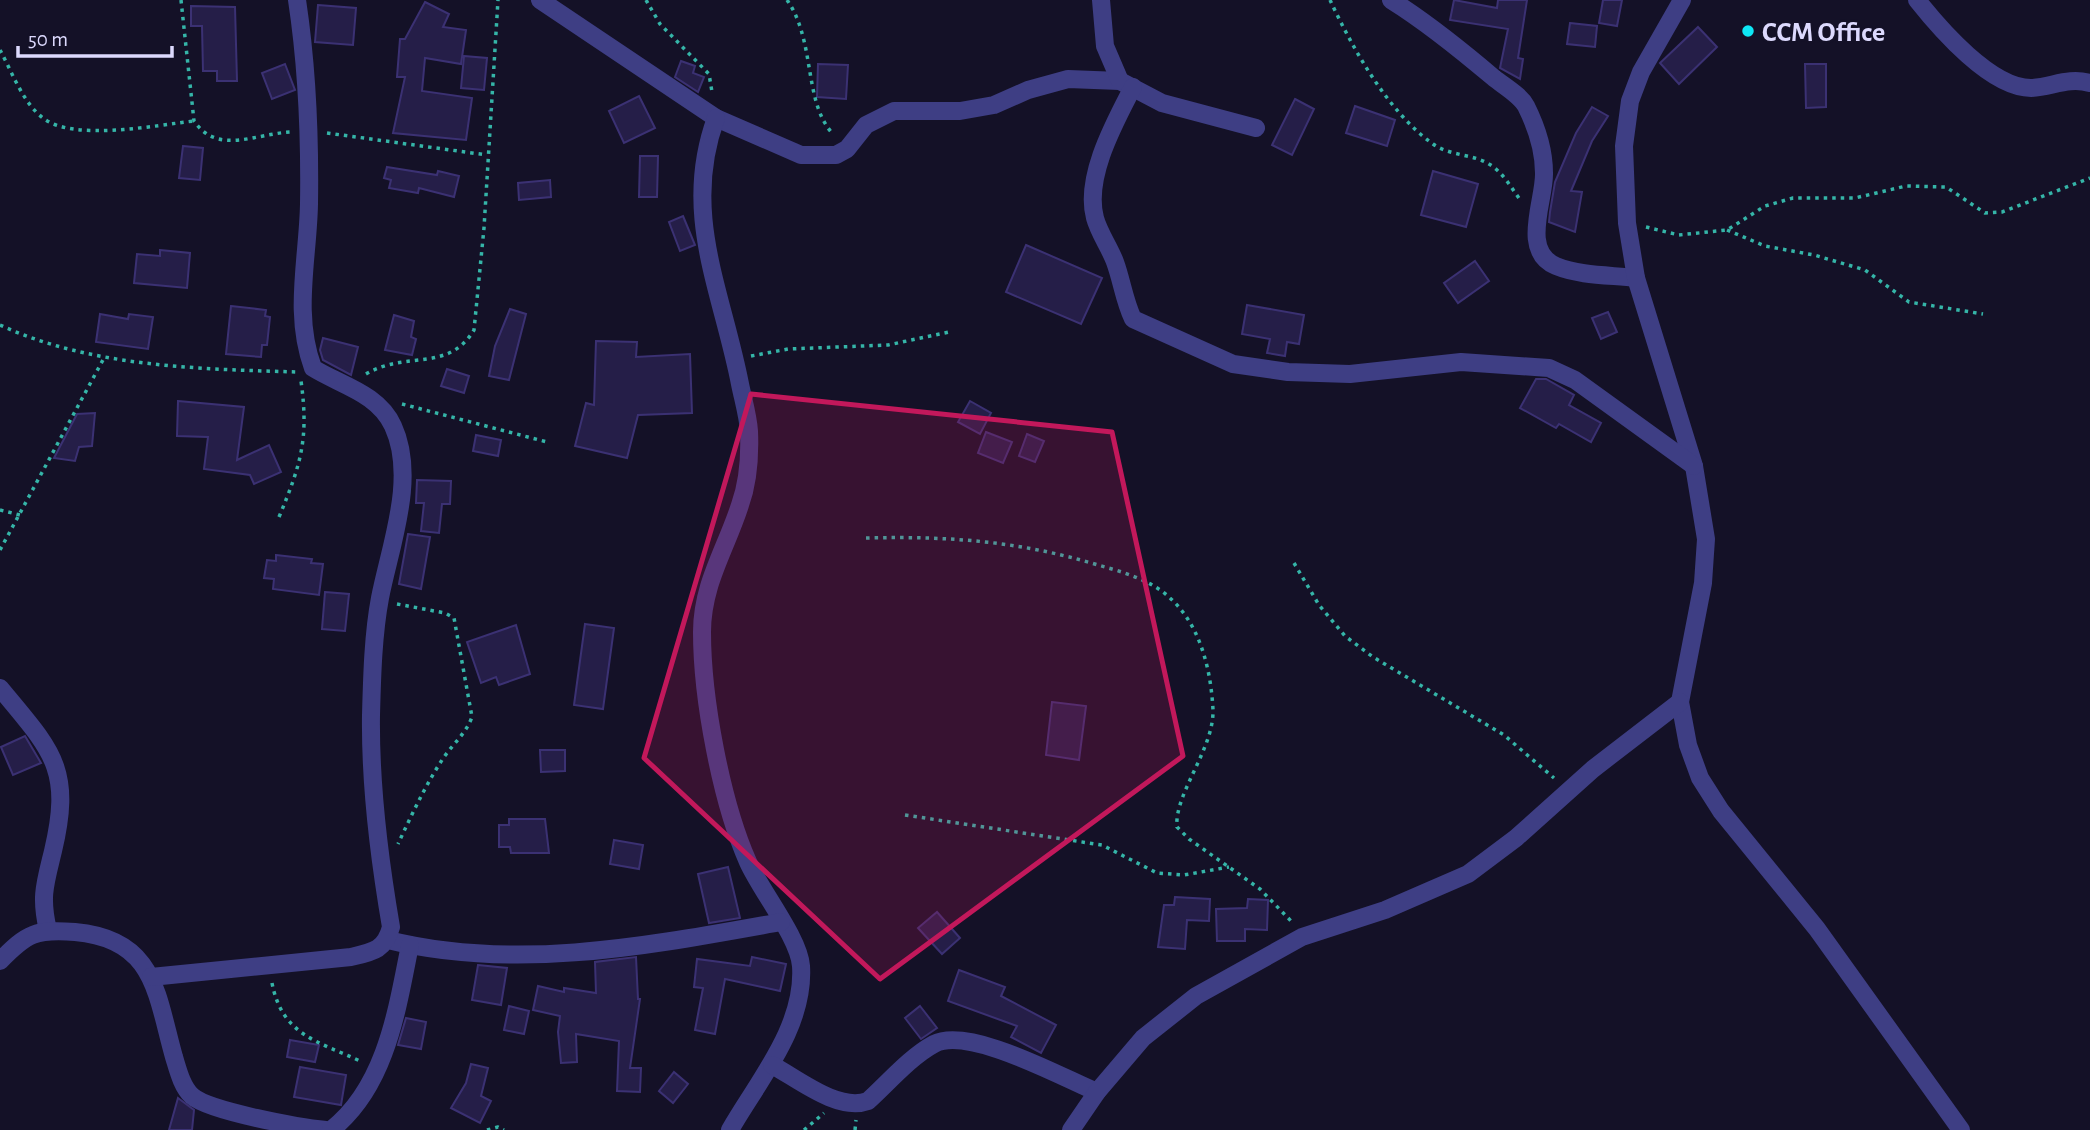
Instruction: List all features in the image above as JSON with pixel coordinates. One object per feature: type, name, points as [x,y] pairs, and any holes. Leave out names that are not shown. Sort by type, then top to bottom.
[{"type":"street","points":[[151,977],[351,957],[379,950],[388,940],[391,927],[375,817],[372,715],[380,600],[401,490],[400,449],[393,424],[369,397],[313,368],[305,347],[301,313],[309,205],[302,36],[297,0]]},
{"type":"street","points":[[540,0],[712,115],[801,155],[836,155],[847,149],[866,125],[894,111],[960,111],[994,105],[1028,90],[1068,79],[1127,84],[1162,103],[1191,113],[1256,128]]},
{"type":"street","points":[[1101,0],[1105,46],[1127,84],[1105,145],[1093,195],[1095,219],[1110,248],[1124,299],[1133,318],[1233,365],[1288,372],[1350,374],[1461,362],[1549,368],[1576,380],[1693,466]]},
{"type":"street","points":[[1391,0],[1446,38],[1524,102],[1533,121],[1542,155],[1543,192],[1536,222],[1537,242],[1544,256],[1554,265],[1636,278]]},
{"type":"street","points":[[1682,0],[1641,72],[1630,101],[1624,146],[1627,223],[1636,278],[1693,466],[1706,539],[1703,583],[1680,702],[1688,746],[1700,778],[1721,811],[1817,929],[1961,1130]]},
{"type":"street","points":[[1917,0],[1984,69],[2007,82],[2034,88],[2071,80],[2090,83]]},
{"type":"street","points":[[712,115],[702,164],[706,247],[735,359],[749,430],[747,472],[741,505],[707,588],[702,632],[708,702],[724,786],[747,859],[797,946],[802,967],[796,1003],[785,1040],[730,1130]]},
{"type":"street","points":[[0,688],[45,742],[57,765],[62,792],[60,821],[42,897],[48,930]]},
{"type":"street","points":[[1071,1130],[1097,1092],[1143,1038],[1178,1009],[1255,961],[1303,937],[1385,910],[1468,874],[1516,838],[1568,791],[1680,702]]},
{"type":"street","points":[[388,940],[410,945],[522,955],[562,955],[781,922]]},
{"type":"street","points":[[0,961],[30,934],[48,930],[113,939],[129,948],[151,977],[179,1074],[191,1096],[210,1106],[328,1130],[350,1115],[377,1069],[396,1015],[410,945]]},
{"type":"street","points":[[772,1065],[839,1101],[858,1104],[868,1101],[933,1045],[958,1039],[1023,1060],[1097,1092]]},
{"type":"path","points":[[181,0],[194,121],[202,133],[219,141],[239,141],[271,132],[307,131],[372,137],[487,155]]},
{"type":"path","points":[[349,385],[395,361],[443,356],[456,351],[474,330],[498,0]]},
{"type":"path","points":[[646,0],[660,24],[709,74],[713,88],[712,115]]},
{"type":"path","points":[[787,0],[798,15],[808,48],[820,117],[847,149]]},
{"type":"path","points":[[1330,0],[1352,48],[1415,128],[1435,145],[1488,163],[1502,175],[1536,222]]},
{"type":"path","points":[[0,50],[29,102],[44,120],[66,128],[124,129],[194,121]]},
{"type":"path","points":[[1627,223],[1679,235],[1727,230],[1765,206],[1793,198],[1855,198],[1906,186],[1932,185],[1946,187],[1990,214],[2002,212],[2090,178]]},
{"type":"path","points":[[1727,230],[1765,246],[1814,255],[1865,270],[1909,302],[1983,314]]},
{"type":"path","points":[[0,325],[22,335],[104,357],[229,370],[300,372],[306,416],[304,443],[296,477],[279,517]]},
{"type":"path","points":[[735,359],[788,349],[888,345],[949,331]]},
{"type":"path","points":[[0,550],[104,357]]},
{"type":"path","points":[[369,397],[459,417],[547,442]]},
{"type":"path","points":[[0,510],[20,515]]},
{"type":"path","points":[[866,538],[933,537],[1010,542],[1054,551],[1134,576],[1171,599],[1199,639],[1210,675],[1213,715],[1204,750],[1179,809],[1177,827],[1277,906],[1303,937]]},
{"type":"path","points":[[1294,563],[1319,605],[1345,636],[1373,657],[1504,735],[1568,791]]},
{"type":"path","points":[[380,600],[445,613],[454,618],[472,717],[467,730],[445,757],[416,805],[382,877]]},
{"type":"path","points":[[905,815],[1102,845],[1157,873],[1184,875],[1229,867]]},
{"type":"path","points":[[268,964],[278,1003],[291,1027],[377,1069]]},
{"type":"path","points":[[486,1130],[498,1127],[504,1130]]},
{"type":"highlighted area","points":[[751,394],[1112,432],[1183,756],[880,979],[644,758]]},
{"type":"building","points":[[1454,0],[1497,8],[1498,0],[1527,0],[1518,58],[1523,59],[1520,79],[1500,68],[1508,29],[1450,20]]},
{"type":"building","points":[[1603,0],[1622,0],[1617,26],[1599,23]]},
{"type":"building","points":[[425,2],[449,14],[443,27],[466,30],[461,64],[425,58],[422,91],[472,98],[466,140],[393,133],[405,77],[397,77],[400,39],[405,39]]},
{"type":"building","points":[[318,5],[356,8],[353,45],[315,42]]},
{"type":"building","points":[[191,6],[235,7],[237,81],[217,81],[217,71],[203,71],[202,26],[191,26]]},
{"type":"building","points":[[1570,23],[1597,26],[1595,47],[1567,44]]},
{"type":"building","points":[[1698,27],[1717,47],[1679,84],[1660,63]]},
{"type":"building","points":[[464,56],[487,58],[484,90],[461,88]]},
{"type":"building","points":[[681,61],[695,66],[693,73],[704,77],[698,92],[675,77]]},
{"type":"building","points":[[285,64],[295,90],[272,99],[262,73]]},
{"type":"building","points":[[818,64],[848,65],[846,99],[817,97]]},
{"type":"building","points":[[1805,64],[1826,64],[1826,107],[1806,108]]},
{"type":"building","points":[[639,96],[655,128],[624,143],[609,111]]},
{"type":"building","points":[[1295,99],[1314,109],[1292,155],[1272,145]]},
{"type":"building","points":[[1355,106],[1395,120],[1387,146],[1346,133]]},
{"type":"building","points":[[1592,107],[1608,116],[1592,141],[1571,191],[1582,192],[1575,232],[1549,222],[1550,212],[1555,182],[1576,133]]},
{"type":"building","points":[[183,146],[203,148],[200,180],[179,178]]},
{"type":"building","points":[[640,156],[658,156],[657,197],[639,197]]},
{"type":"building","points":[[387,167],[437,175],[438,171],[459,176],[454,197],[419,188],[418,193],[389,188],[391,180],[384,178]]},
{"type":"building","points":[[1433,171],[1478,184],[1466,227],[1421,215]]},
{"type":"building","points":[[550,180],[551,197],[519,200],[518,183]]},
{"type":"building","points":[[683,216],[695,245],[680,251],[669,222]]},
{"type":"building","points":[[1026,245],[1102,278],[1081,324],[1006,292]]},
{"type":"building","points":[[160,250],[190,253],[187,288],[134,283],[137,254],[160,256]]},
{"type":"building","points":[[1475,261],[1489,281],[1458,303],[1444,283]]},
{"type":"building","points":[[1247,305],[1304,315],[1299,344],[1287,342],[1285,356],[1267,353],[1270,339],[1242,334]]},
{"type":"building","points":[[231,306],[266,310],[265,316],[270,317],[267,345],[262,345],[261,357],[226,354]]},
{"type":"building","points":[[510,309],[526,314],[509,380],[489,376],[495,346]]},
{"type":"building","points":[[1608,312],[1617,332],[1601,339],[1592,318]]},
{"type":"building","points":[[100,314],[128,319],[129,314],[153,317],[148,349],[96,342]]},
{"type":"building","points":[[394,315],[414,321],[411,337],[416,339],[412,355],[385,350]]},
{"type":"building","points":[[323,338],[358,347],[351,375],[323,360],[320,350]]},
{"type":"building","points":[[596,341],[637,342],[636,357],[690,354],[692,413],[638,415],[627,458],[575,446],[586,403],[594,405]]},
{"type":"building","points":[[447,369],[469,376],[464,393],[441,386]]},
{"type":"building","points":[[1536,379],[1546,379],[1574,395],[1569,405],[1601,423],[1591,442],[1559,424],[1556,428],[1520,408]]},
{"type":"building","points":[[178,401],[244,407],[237,460],[269,445],[281,472],[254,484],[250,475],[204,469],[208,437],[177,436]]},
{"type":"building","points":[[970,401],[991,413],[980,434],[958,422]]},
{"type":"building","points":[[95,413],[92,446],[79,447],[75,461],[54,458],[77,414]]},
{"type":"building","points":[[986,432],[1012,442],[1003,463],[978,453]]},
{"type":"building","points":[[1027,434],[1044,441],[1035,462],[1019,456]]},
{"type":"building","points":[[476,435],[501,440],[498,456],[473,451]]},
{"type":"building","points":[[417,480],[451,481],[450,504],[442,504],[439,533],[421,531],[424,503],[416,503]]},
{"type":"building","points":[[408,534],[430,537],[421,589],[399,584]]},
{"type":"building","points":[[276,555],[312,559],[311,563],[323,564],[319,595],[273,589],[274,579],[264,578],[267,560],[276,561]]},
{"type":"building","points":[[325,592],[349,594],[345,631],[322,629]]},
{"type":"building","points":[[585,624],[614,628],[603,709],[574,705]]},
{"type":"building","points":[[516,625],[530,674],[499,685],[496,677],[481,683],[467,642]]},
{"type":"building","points":[[1052,702],[1086,706],[1079,760],[1046,755]]},
{"type":"building","points":[[25,736],[41,763],[13,775],[1,747]]},
{"type":"building","points":[[540,750],[565,750],[565,771],[541,772]]},
{"type":"building","points":[[509,819],[545,819],[549,853],[511,853],[510,847],[499,847],[499,825],[509,825]]},
{"type":"building","points":[[614,840],[643,845],[639,869],[610,864]]},
{"type":"building","points":[[728,867],[740,918],[709,923],[698,874]]},
{"type":"building","points":[[1175,897],[1210,899],[1209,921],[1187,920],[1185,949],[1158,947],[1164,905],[1174,905]]},
{"type":"building","points":[[1248,899],[1268,900],[1267,930],[1245,929],[1245,941],[1217,941],[1216,909],[1247,908]]},
{"type":"building","points":[[937,912],[960,938],[942,954],[918,928]]},
{"type":"building","points":[[636,957],[640,999],[630,1068],[641,1068],[640,1092],[617,1091],[619,1041],[576,1034],[577,1062],[561,1063],[558,1032],[560,1016],[533,1010],[538,986],[564,992],[564,988],[596,993],[595,962]]},
{"type":"building","points":[[752,957],[786,964],[780,991],[725,979],[715,1034],[695,1030],[703,988],[694,987],[697,959],[750,966]]},
{"type":"building","points":[[478,965],[507,968],[501,1005],[472,1000]]},
{"type":"building","points":[[959,970],[1005,987],[1001,996],[1056,1025],[1041,1053],[1011,1037],[1017,1026],[948,1001]]},
{"type":"building","points":[[509,1006],[529,1011],[524,1034],[504,1030]]},
{"type":"building","points":[[920,1006],[937,1028],[921,1039],[905,1018]]},
{"type":"building","points":[[406,1018],[426,1022],[421,1049],[398,1045]]},
{"type":"building","points":[[290,1040],[319,1045],[315,1062],[287,1057]]},
{"type":"building","points":[[471,1064],[488,1068],[481,1096],[491,1101],[480,1123],[451,1108],[466,1083]]},
{"type":"building","points":[[300,1067],[346,1075],[341,1105],[294,1097]]},
{"type":"building","points":[[674,1072],[688,1084],[673,1103],[659,1091]]},
{"type":"building","points":[[178,1098],[194,1110],[192,1130],[169,1130]]},
{"type":"place","name":"CCM Office","points":[[1748,31]]}]
